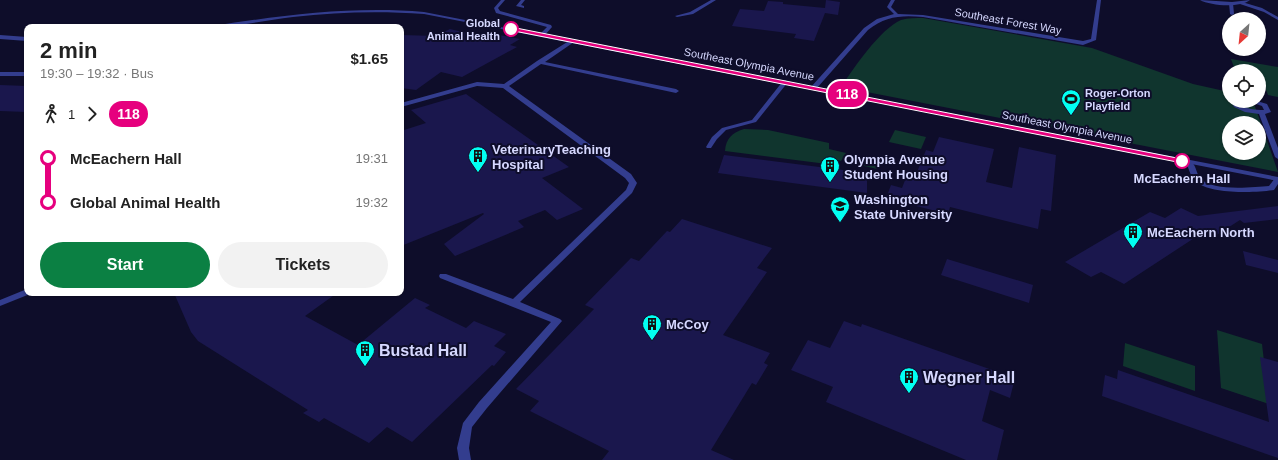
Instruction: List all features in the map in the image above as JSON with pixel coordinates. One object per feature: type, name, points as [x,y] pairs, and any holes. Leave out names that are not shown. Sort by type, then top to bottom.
[{"type":"street","points":[[503,0],[496,8],[498,12],[549,26],[550,27],[547,31],[542,35]]},
{"type":"street","points":[[522,7],[518,6],[523,0]]},
{"type":"street","points":[[677,16],[691,13],[714,0]]},
{"type":"street","points":[[893,0],[889,7],[897,15]]},
{"type":"street","name":"Southeast Forest Way","points":[[813,88],[872,24],[881,19],[897,15],[922,16],[1083,43],[1093,40],[1099,0]]},
{"type":"street","points":[[1202,0],[1242,3],[1262,9],[1278,19]]},
{"type":"street","points":[[1242,3],[1248,0]]},
{"type":"street","points":[[1231,3],[1232,12]]},
{"type":"street","name":"Southeast Olympia Avenue","points":[[234,24],[311,13],[347,10],[391,10],[436,14],[1278,180]]},
{"type":"street","points":[[0,37],[24,39]]},
{"type":"street","points":[[506,86],[539,62],[572,41]]},
{"type":"street","points":[[539,62],[676,91]]},
{"type":"street","points":[[0,74],[24,74]]},
{"type":"street","points":[[710,147],[714,138],[724,129],[754,121],[786,82]]},
{"type":"street","points":[[404,104],[476,84],[506,86],[628,176],[633,183],[629,191],[514,303]]},
{"type":"street","points":[[1241,108],[1268,112],[1266,107]]},
{"type":"street","points":[[1261,112],[1278,157]]},
{"type":"street","points":[[1189,162],[1195,175],[1201,183],[1218,188],[1271,188],[1278,180]]},
{"type":"street","points":[[443,276],[557,321],[483,405],[467,426],[463,448],[465,460]]},
{"type":"street","points":[[0,303],[24,293]]},
{"type":"green space","name":"Roger-Orton Playfield","points":[[909,18],[923,18],[1092,48],[1193,84],[1222,90],[1222,108],[1255,108],[1258,116],[1222,116],[1222,160],[1266,160],[1266,138],[1278,172],[841,87],[876,40],[893,25],[901,20]]},
{"type":"green space","points":[[1231,59],[1260,64],[1233,64]]},
{"type":"green space","points":[[1266,65],[1278,67],[1278,97],[1268,95],[1266,90]]},
{"type":"green space","points":[[744,129],[768,130],[829,143],[829,149],[846,153],[841,161],[829,158],[827,164],[725,151],[728,139],[736,132]]},
{"type":"green space","points":[[895,130],[926,137],[921,149],[889,142]]},
{"type":"green space","points":[[855,155],[881,161],[877,169],[851,163]]},
{"type":"green space","points":[[1217,330],[1262,344],[1269,404],[1221,388]]},
{"type":"green space","points":[[1125,343],[1195,366],[1195,391],[1123,366]]},
{"type":"building","points":[[826,0],[840,2],[838,15],[825,13],[814,41],[794,38],[796,34],[732,26],[740,9],[764,11],[768,1],[825,8]]},
{"type":"building","points":[[450,29],[487,38],[494,34],[520,39],[510,45],[517,47],[462,77],[441,72],[416,90],[404,88],[404,35],[436,36]]},
{"type":"building","points":[[0,85],[24,86],[24,112],[0,111]]},
{"type":"building","name":"VeterinaryTeaching Hospital","points":[[466,94],[569,167],[542,178],[583,209],[557,220],[545,210],[518,221],[524,227],[455,256],[444,244],[484,214],[483,213],[404,245],[404,130],[426,123],[411,110]]},
{"type":"building","points":[[939,137],[994,149],[986,182],[1012,188],[1019,147],[1056,155],[1051,211],[1041,209],[1038,229],[950,207],[948,214],[888,199],[888,193],[891,185],[902,188],[909,170],[917,172],[926,150],[933,152]]},
{"type":"building","name":"Olympia Avenue Student Housing","points":[[724,155],[867,173],[867,193],[718,173]]},
{"type":"building","name":"McEachern North","points":[[1278,206],[1278,219],[1244,223],[1240,220],[1215,236],[1205,231],[1124,284],[1101,272],[1091,277],[1065,262],[1150,212],[1165,218],[1181,208],[1198,216]]},
{"type":"building","name":"McCoy","points":[[682,219],[772,248],[757,268],[767,272],[723,335],[770,353],[764,363],[768,365],[756,385],[752,383],[711,450],[734,460],[602,460],[609,451],[530,411],[539,401],[516,389],[594,309],[585,305],[631,258],[639,261],[667,231],[670,232]]},
{"type":"building","points":[[1243,251],[1278,260],[1278,273],[1246,265]]},
{"type":"building","points":[[947,259],[1033,285],[1029,303],[941,275]]},
{"type":"building","name":"Bustad Hall","points":[[175,296],[333,296],[305,316],[358,345],[415,298],[430,305],[425,308],[466,328],[474,321],[506,334],[494,346],[506,352],[494,366],[492,365],[412,442],[387,427],[369,443],[324,418],[319,422],[303,413],[308,410],[198,341],[191,332]]},
{"type":"building","name":"Wegner Hall","points":[[844,321],[861,327],[862,324],[995,371],[994,376],[1014,382],[1010,398],[990,390],[982,421],[1004,430],[997,460],[966,460],[826,402],[833,387],[791,370],[808,340],[830,348]]},
{"type":"building","points":[[1260,357],[1278,362],[1278,458],[1102,396],[1105,375],[1117,379],[1118,370],[1269,422]]},
{"type":"bus line","name":"118","points":[[511,29],[1182,161]]},
{"type":"place","name":"Global Animal Health","points":[[511,29]]},
{"type":"place","name":"Roger-Orton Playfield","points":[[1071,116]]},
{"type":"place","name":"McEachern Hall","points":[[1182,161]]},
{"type":"place","name":"VeterinaryTeaching Hospital","points":[[478,173]]},
{"type":"place","name":"Olympia Avenue Student Housing","points":[[830,183]]},
{"type":"place","name":"Washington State University","points":[[840,223]]},
{"type":"place","name":"McEachern North","points":[[1133,249]]},
{"type":"place","name":"McCoy","points":[[652,341]]},
{"type":"place","name":"Bustad Hall","points":[[365,367]]},
{"type":"place","name":"Wegner Hall","points":[[909,394]]}]
